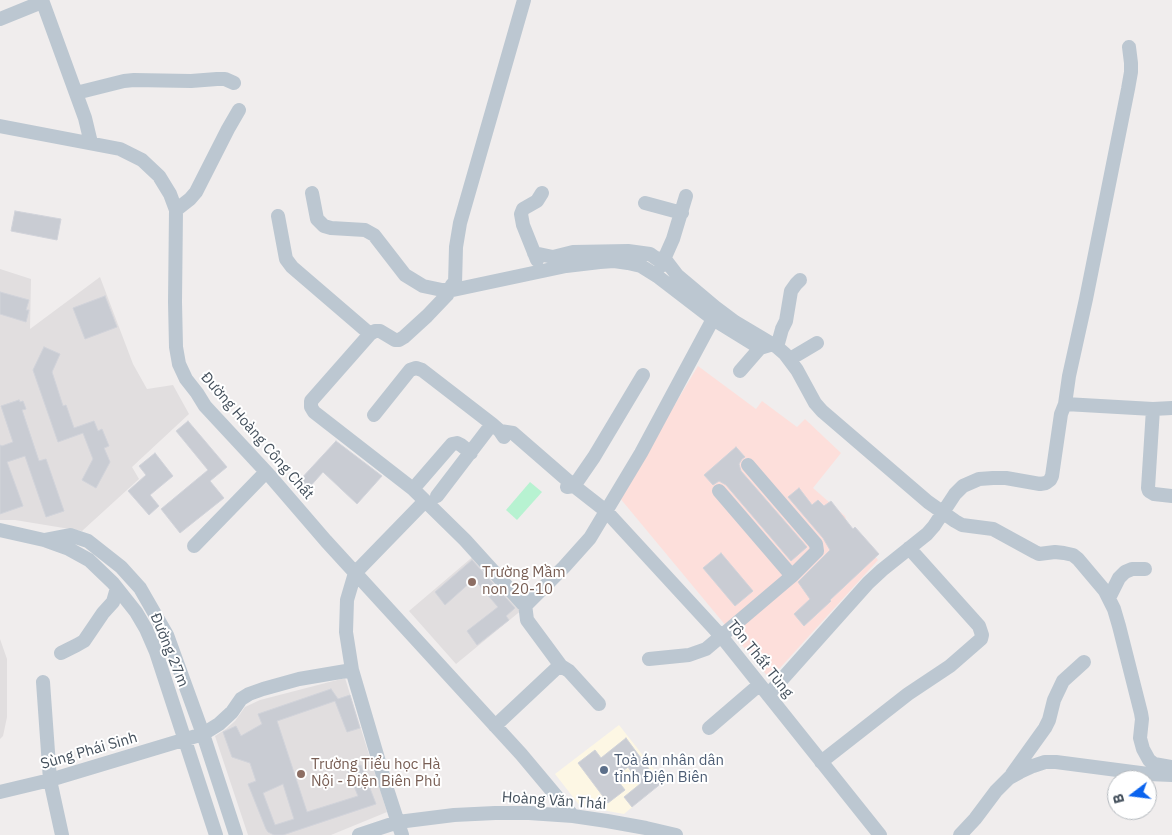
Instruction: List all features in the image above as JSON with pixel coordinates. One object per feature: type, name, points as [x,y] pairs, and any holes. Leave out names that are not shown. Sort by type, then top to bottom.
[{"type":"street","points":[[524,0],[460,223],[456,247],[455,284],[452,285],[450,290],[427,316],[399,340],[395,340],[380,331],[370,334],[311,401],[310,407],[413,489],[431,498],[465,540],[525,604]]},
{"type":"street","points":[[0,19],[42,1],[85,118],[91,143]]},
{"type":"street","points":[[709,728],[764,690],[868,583],[934,526],[955,494],[963,486],[978,480],[1006,478],[1040,484],[1050,480],[1061,414],[1065,404],[1128,89],[1131,63],[1129,47]]},
{"type":"street","points":[[76,93],[134,80],[191,82],[217,78],[234,83]]},
{"type":"street","points":[[176,210],[196,192],[239,110]]},
{"type":"street","name":"Đường Hoàng Công Chất","points":[[0,126],[120,149],[142,160],[159,176],[170,194],[176,210],[176,347],[186,379],[205,406],[521,754],[573,816]]},
{"type":"street","points":[[312,193],[318,220],[324,226],[366,230],[374,235],[405,275],[423,286],[450,290],[541,271],[600,262],[628,262],[641,266],[658,276],[713,320],[770,346]]},
{"type":"street","points":[[541,271],[523,225],[521,214],[523,209],[537,201],[542,193]]},
{"type":"street","points":[[658,276],[673,239],[686,196]]},
{"type":"street","points":[[645,202],[682,213]]},
{"type":"street","points":[[278,216],[286,259],[292,268],[370,334]]},
{"type":"street","points":[[534,253],[553,257],[573,252],[628,251],[643,252],[657,259],[664,258]]},
{"type":"street","points":[[664,258],[677,275],[726,316],[790,359],[815,403],[822,411],[916,493],[943,513],[962,525],[993,529],[1039,554],[1055,552],[1073,555],[1078,559],[1105,591],[1119,626],[1142,719],[1140,738],[1143,748],[1154,764],[1172,767]]},
{"type":"street","points":[[740,371],[770,346],[782,329],[786,321],[791,291],[800,280]]},
{"type":"street","points":[[525,604],[528,604],[590,538],[640,453],[713,320]]},
{"type":"street","points":[[790,359],[817,343]]},
{"type":"street","name":"Tôn Thất Tùng","points":[[374,415],[410,370],[416,368],[422,370],[496,427],[512,433],[606,511],[721,636],[880,835]]},
{"type":"street","points":[[574,486],[594,457],[643,375]]},
{"type":"street","points":[[1065,404],[1153,409],[1172,408]]},
{"type":"street","points":[[1153,409],[1148,488],[1154,494],[1172,496]]},
{"type":"street","points":[[400,829],[352,670],[346,632],[347,600],[355,573],[431,498],[471,452],[496,427]]},
{"type":"street","points":[[413,489],[452,444],[457,443],[471,452]]},
{"type":"street","points":[[649,659],[699,653],[712,645],[816,554],[818,549],[816,544],[748,465]]},
{"type":"street","points":[[194,546],[266,472]]},
{"type":"street","points":[[719,491],[792,576]]},
{"type":"street","points":[[0,530],[44,540]]},
{"type":"street","name":"Đường 27m","points":[[44,540],[70,535],[88,541],[121,567],[140,588],[167,635],[204,734],[236,835]]},
{"type":"street","name":"Đường 27m","points":[[44,540],[69,549],[89,560],[117,588],[136,612],[146,629],[153,644],[186,740],[216,835]]},
{"type":"street","points":[[821,762],[908,694],[950,666],[982,639],[979,626],[909,548]]},
{"type":"street","points":[[1109,598],[1119,578],[1125,572],[1132,569],[1145,569]]},
{"type":"street","points":[[61,653],[84,641],[103,613],[114,602],[117,588]]},
{"type":"street","points":[[525,604],[527,620],[560,665],[569,671],[599,704]]},
{"type":"street","points":[[960,835],[975,819],[996,790],[1009,778],[1045,728],[1054,700],[1063,682],[1072,671],[1084,662]]},
{"type":"street","points":[[495,726],[560,665]]},
{"type":"street","points":[[204,734],[219,724],[232,712],[241,699],[249,694],[299,679],[352,670]]},
{"type":"street","points":[[43,682],[50,780],[62,835]]},
{"type":"street","name":"Sùng Phái Sinh","points":[[0,792],[50,780],[204,734]]},
{"type":"street","points":[[1009,778],[1045,762],[1172,775]]},
{"type":"street","points":[[204,797],[222,790]]},
{"type":"street","name":"Hoàng Văn Thái","points":[[359,835],[400,829],[454,816],[496,813],[573,816],[676,835]]},
{"type":"shaded area","points":[[0,269],[31,279],[30,329],[100,277],[133,364],[147,389],[173,385],[189,414],[132,467],[139,479],[82,531],[15,520],[0,520]]},
{"type":"shaded area","points":[[698,366],[756,409],[762,401],[797,427],[805,419],[841,453],[813,488],[845,516],[847,522],[878,560],[770,679],[619,497]]},
{"type":"shaded area","name":"Trường Mầm non 20-10","points":[[476,554],[523,609],[456,664],[409,611]]},
{"type":"shaded area","points":[[0,639],[7,659],[7,717],[3,736],[0,739]]},
{"type":"shaded area","name":"Trường Tiểu học Hà Nội - Điện Biên Phủ","points":[[345,678],[387,812],[331,835],[248,835],[215,736],[235,721],[245,707],[260,700]]},
{"type":"shaded area","points":[[619,725],[663,781],[624,814],[580,806],[555,774]]},
{"type":"green space","points":[[530,482],[542,492],[517,520],[506,510]]},
{"type":"building","points":[[15,211],[61,219],[57,240],[11,231]]},
{"type":"building","points":[[0,292],[29,300],[26,310],[29,310],[26,322],[0,314]]},
{"type":"building","points":[[105,296],[117,327],[85,339],[73,308]]},
{"type":"building","points":[[44,347],[60,354],[52,372],[63,406],[66,405],[74,428],[94,421],[98,431],[102,429],[109,446],[104,448],[110,462],[96,488],[82,480],[93,459],[83,433],[58,442],[33,370]]},
{"type":"building","points":[[19,400],[20,402],[23,401],[26,409],[22,410],[39,461],[46,459],[64,511],[46,517],[25,456],[7,462],[23,506],[0,514],[0,445],[13,442],[1,406]]},
{"type":"building","points":[[188,421],[227,467],[210,481],[224,498],[180,533],[161,509],[208,470],[176,431]]},
{"type":"building","points":[[336,441],[382,476],[357,504],[323,472],[308,489],[299,481]]},
{"type":"building","points":[[736,447],[745,457],[739,464],[741,471],[807,547],[791,561],[726,485],[719,481],[713,485],[704,475]]},
{"type":"building","points":[[155,453],[173,476],[150,495],[159,506],[149,515],[128,491],[146,475],[139,466]]},
{"type":"building","points":[[799,488],[812,505],[818,500],[824,506],[831,501],[853,529],[855,527],[879,554],[804,626],[794,614],[810,599],[798,582],[830,550],[823,538],[788,497]]},
{"type":"building","points":[[721,553],[753,591],[735,606],[703,568]]},
{"type":"building","points":[[472,560],[515,608],[506,616],[509,620],[477,645],[467,631],[498,607],[474,579],[445,605],[435,592]]},
{"type":"building","points":[[331,689],[338,699],[350,695],[360,728],[347,732],[335,701],[277,721],[307,812],[358,796],[348,771],[361,765],[376,804],[283,835],[274,835],[268,832],[248,784],[256,781],[250,763],[232,757],[223,732],[236,726],[241,736],[262,724],[258,714]],"holes":[[[283,784],[294,819],[275,825],[263,793]]]},
{"type":"building","name":"Toà án nhân dân tỉnh Điện Biên","points":[[626,738],[652,773],[655,771],[663,782],[632,807],[624,797],[640,784],[628,767],[615,777],[625,790],[608,803],[578,763],[595,750],[601,758]]},
{"type":"place","name":"Trường Mầm non 20-10","points":[[472,582]]},
{"type":"place","name":"Toà án nhân dân tỉnh Điện Biên","points":[[604,770]]},
{"type":"place","name":"Trường Tiểu học Hà Nội - Điện Biên Phủ","points":[[301,774]]}]
